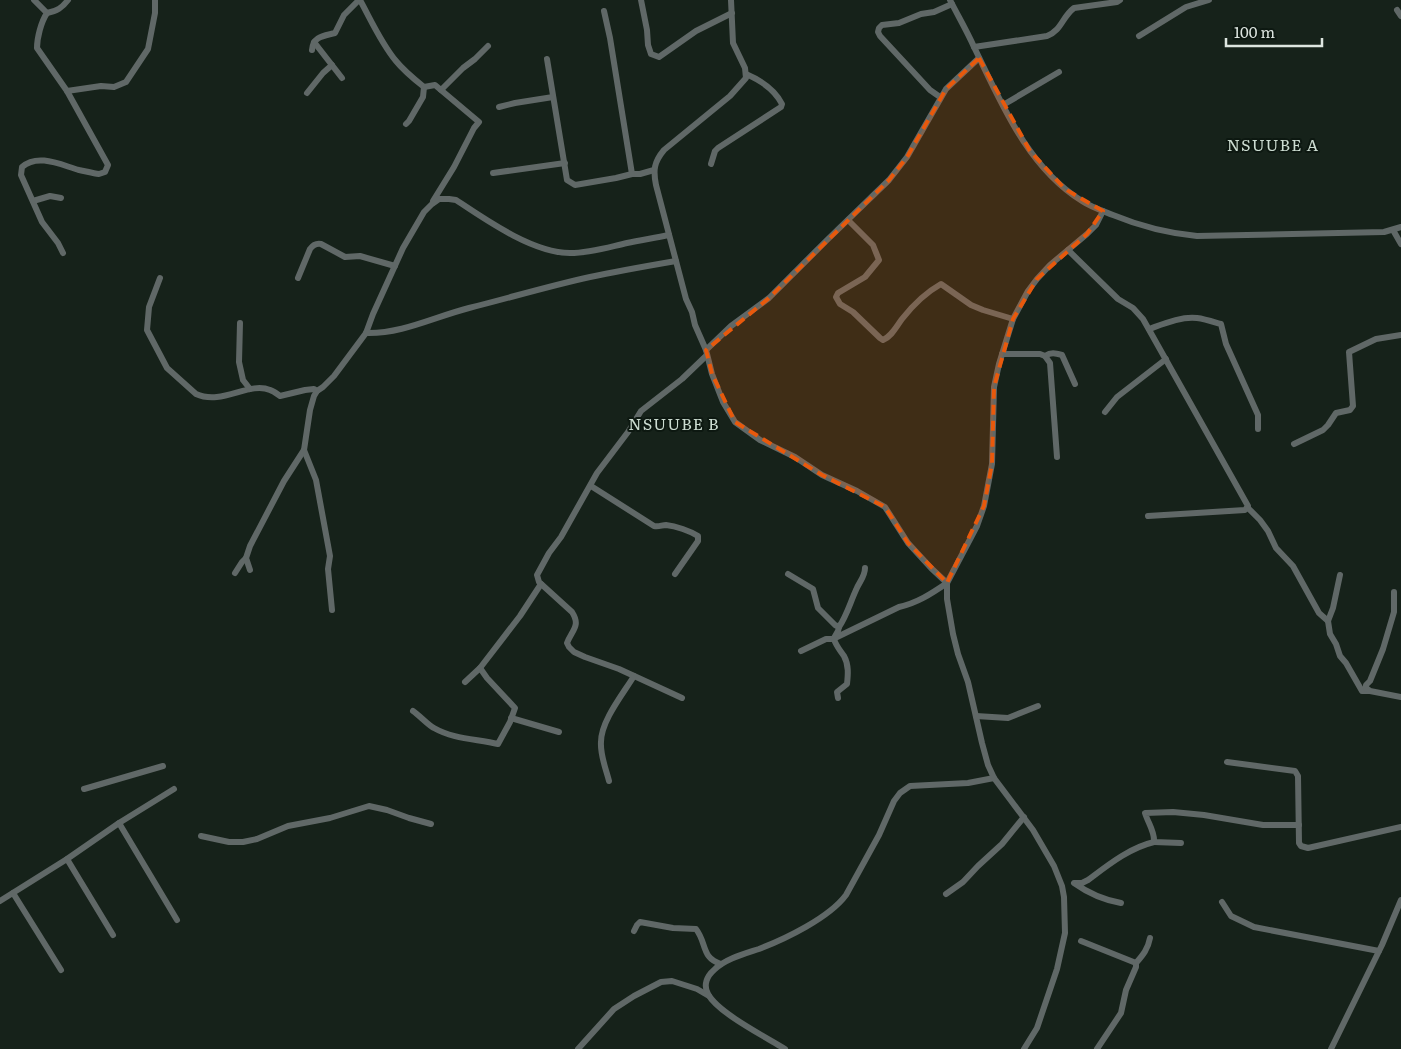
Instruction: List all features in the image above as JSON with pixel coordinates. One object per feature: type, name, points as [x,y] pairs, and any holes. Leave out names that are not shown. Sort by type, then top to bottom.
[{"type":"street","points":[[34,0],[47,13]]},
{"type":"street","points":[[63,252],[46,228],[21,175],[21,170],[25,164],[36,161],[47,161],[99,174],[107,169],[107,162],[67,91],[36,46],[47,13],[59,10],[68,0]]},
{"type":"street","points":[[67,91],[101,86],[114,87],[126,82],[148,50],[155,12],[155,0]]},
{"type":"street","points":[[312,50],[314,42],[319,36],[336,34],[344,15],[359,0],[388,50],[404,71],[424,88]]},
{"type":"street","points":[[641,0],[648,45],[652,54],[659,57],[696,31],[732,13]]},
{"type":"street","points":[[731,0],[733,42],[745,68],[746,78],[730,96],[664,150],[657,158],[654,170],[656,185],[686,299],[723,402],[735,422],[760,440],[795,457],[822,475],[884,506],[908,543],[947,583],[947,599],[953,634],[968,682],[988,765],[994,778],[1024,817],[1054,866],[1064,897],[1065,933],[1051,987],[1036,1028],[1024,1049]]},
{"type":"street","points":[[974,47],[1048,36],[1058,30],[1069,12],[1074,8],[1120,0]]},
{"type":"street","points":[[1139,36],[1186,7],[1209,0]]},
{"type":"street","points":[[940,97],[930,90],[878,32],[882,25],[934,12],[951,2],[1003,105],[1030,151],[1054,178],[1082,202],[1147,228],[1171,234],[1197,236],[1320,234],[1384,232],[1401,227]]},
{"type":"street","points":[[604,11],[632,174]]},
{"type":"street","points":[[314,42],[342,78]]},
{"type":"street","points":[[442,90],[488,46]]},
{"type":"street","points":[[682,698],[611,666],[585,657],[569,648],[568,641],[576,626],[575,617],[541,584],[537,578],[538,573],[561,537],[597,473],[628,432],[641,411],[682,378],[731,326],[770,298],[898,169],[923,132],[940,97],[952,82],[979,58]]},
{"type":"street","points":[[547,59],[567,180],[575,185],[654,170]]},
{"type":"street","points":[[307,93],[323,73],[332,66]]},
{"type":"street","points":[[1003,105],[1059,72]]},
{"type":"street","points":[[711,164],[715,151],[718,148],[781,107],[780,99],[763,83],[746,74]]},
{"type":"street","points":[[424,88],[435,85],[479,122],[432,204]]},
{"type":"street","points":[[406,124],[423,97],[424,88]]},
{"type":"street","points":[[499,107],[553,97]]},
{"type":"street","points":[[493,173],[565,163]]},
{"type":"street","points":[[33,201],[50,196],[61,198]]},
{"type":"street","points":[[235,573],[246,558],[250,546],[284,481],[304,450],[311,405],[317,391],[334,376],[366,333],[403,248],[424,212],[432,204],[439,199],[456,200],[497,226],[533,245],[569,253],[592,251],[669,235]]},
{"type":"street","points":[[800,651],[833,639],[899,607],[927,597],[947,583],[977,526],[984,506],[992,464],[994,387],[999,364],[1014,319],[1036,279],[1091,230],[1103,212]]},
{"type":"street","points":[[848,220],[873,245],[880,260],[865,277],[838,293],[836,297],[840,304],[853,312],[883,340],[890,336],[924,295],[941,284],[971,304],[1014,319]]},
{"type":"street","points":[[1392,230],[1401,244]]},
{"type":"street","points":[[298,278],[310,249],[318,243],[344,257],[360,256],[395,266]]},
{"type":"street","points":[[1068,250],[1118,298],[1139,313],[1247,503],[1248,508],[1268,531],[1276,548],[1292,566],[1319,613],[1328,621]]},
{"type":"street","points":[[366,333],[380,333],[414,326],[455,312],[555,285],[676,260]]},
{"type":"street","points":[[160,278],[149,306],[147,330],[167,368],[196,394],[210,398],[263,388],[272,390],[280,396],[314,389],[317,391]]},
{"type":"street","points":[[1149,329],[1184,318],[1196,318],[1221,324],[1226,344],[1258,415],[1258,429]]},
{"type":"street","points":[[240,323],[239,362],[243,380],[250,389]]},
{"type":"street","points":[[1294,444],[1323,430],[1336,413],[1350,410],[1353,406],[1349,352],[1376,339],[1401,335]]},
{"type":"street","points":[[1045,356],[1055,353],[1062,355],[1075,384]]},
{"type":"street","points":[[1002,354],[1040,354],[1045,356],[1050,364],[1057,457]]},
{"type":"street","points":[[1105,412],[1117,397],[1166,359]]},
{"type":"street","points":[[304,450],[316,480],[330,556],[328,569],[332,610]]},
{"type":"street","points":[[590,486],[654,526],[668,525],[698,536],[698,542],[674,574]]},
{"type":"street","points":[[1148,516],[1242,511],[1248,508]]},
{"type":"street","points":[[246,558],[250,570]]},
{"type":"street","points":[[833,639],[847,615],[858,586],[865,575],[865,568]]},
{"type":"street","points":[[788,574],[813,589],[818,608],[839,627]]},
{"type":"street","points":[[1340,575],[1333,608],[1328,621],[1330,634],[1340,656],[1362,691],[1401,697]]},
{"type":"street","points":[[465,682],[480,668],[520,616],[541,584]]},
{"type":"street","points":[[1369,691],[1366,685],[1370,681],[1383,648],[1394,612],[1394,592]]},
{"type":"street","points":[[833,639],[844,656],[848,675],[847,684],[837,692],[838,698]]},
{"type":"street","points":[[414,711],[428,722],[431,727],[449,736],[477,739],[498,744],[515,708],[480,668]]},
{"type":"street","points":[[609,781],[601,748],[602,734],[612,712],[634,676]]},
{"type":"street","points":[[976,716],[1008,718],[1038,706]]},
{"type":"street","points":[[511,718],[559,732]]},
{"type":"street","points":[[1227,762],[1295,771],[1298,776],[1301,846],[1308,848],[1401,827]]},
{"type":"street","points":[[84,789],[163,766]]},
{"type":"street","points":[[710,997],[705,987],[706,982],[713,970],[721,964],[791,934],[823,916],[840,903],[879,835],[894,801],[905,789],[910,786],[968,783],[994,778]]},
{"type":"street","points":[[0,901],[174,789]]},
{"type":"street","points":[[201,836],[229,842],[243,842],[257,839],[288,826],[330,818],[369,806],[431,824]]},
{"type":"street","points":[[1154,842],[1153,830],[1145,813],[1173,812],[1263,825],[1299,825]]},
{"type":"street","points":[[946,894],[967,878],[1002,844],[1024,817]]},
{"type":"street","points":[[119,823],[177,920]]},
{"type":"street","points":[[1060,880],[1082,883],[1142,845],[1154,842],[1181,842]]},
{"type":"street","points":[[67,859],[113,935]]},
{"type":"street","points":[[1074,883],[1083,890],[1108,901],[1121,903]]},
{"type":"street","points":[[13,893],[61,970]]},
{"type":"street","points":[[1331,1049],[1379,951],[1401,900]]},
{"type":"street","points":[[1222,902],[1231,916],[1254,927],[1379,951]]},
{"type":"street","points":[[634,930],[636,924],[640,922],[673,928],[696,929],[708,956],[714,962],[721,964]]},
{"type":"street","points":[[1097,1049],[1121,1014],[1126,990],[1136,963],[1144,955],[1150,938]]},
{"type":"street","points":[[1081,941],[1136,963]]},
{"type":"street","points":[[578,1049],[614,1009],[661,982],[672,981],[697,988],[710,997],[719,1007],[785,1049]]},
{"type":"highlighted area","points":[[979,58],[1030,151],[1065,189],[1103,211],[1087,234],[1037,279],[1013,319],[994,387],[992,464],[984,506],[947,583],[908,543],[885,507],[822,475],[735,422],[712,374],[706,350],[769,298],[889,180],[907,157],[946,89]]},
{"type":"district","name":"NSUUBE A","points":[[1273,144]]},
{"type":"district","name":"NSUUBE B","points":[[674,423]]}]
